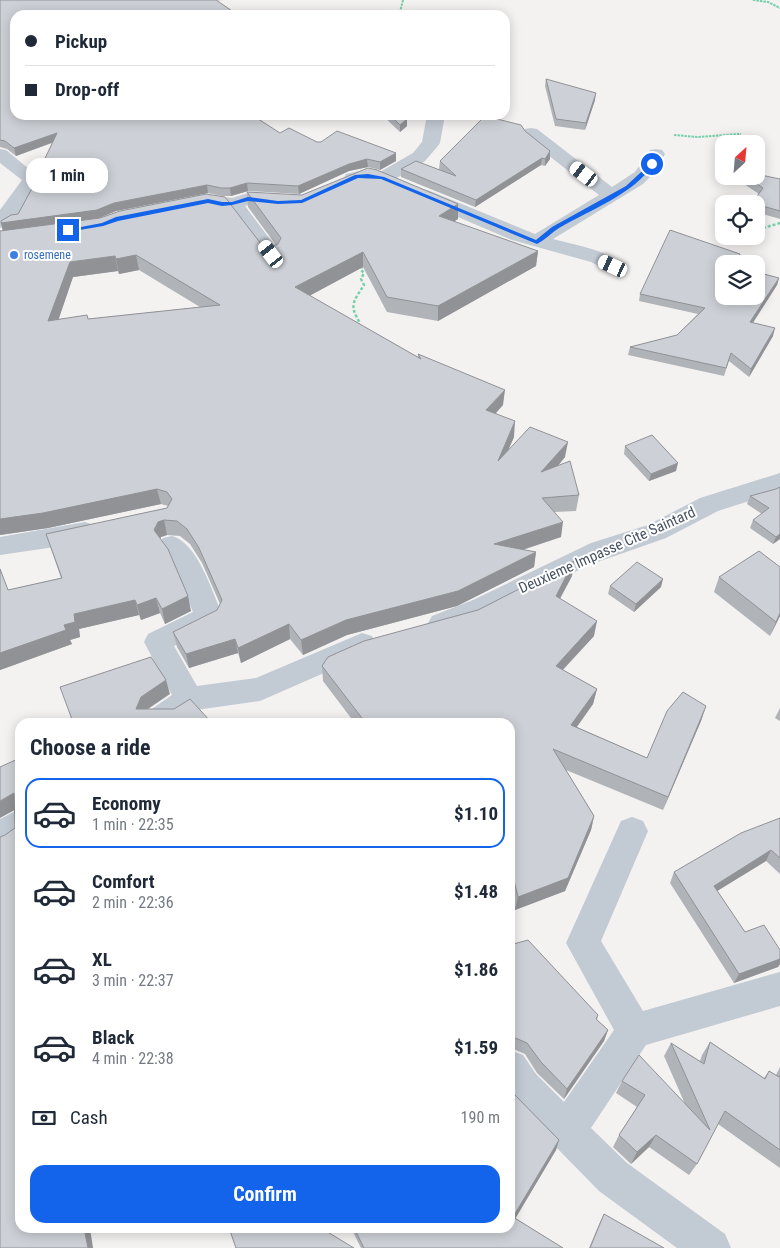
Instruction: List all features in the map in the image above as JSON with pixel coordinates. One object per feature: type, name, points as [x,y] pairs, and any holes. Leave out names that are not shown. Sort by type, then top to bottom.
[{"type":"street","points":[[382,178],[419,157],[431,143],[435,120]]},
{"type":"street","points":[[531,133],[611,195]]},
{"type":"street","points":[[0,154],[32,179],[14,206],[0,222]]},
{"type":"street","points":[[537,242],[554,228],[586,212],[611,195],[628,187],[644,174],[656,154]]},
{"type":"street","points":[[338,185],[357,177],[382,178],[537,242],[598,258],[613,266]]},
{"type":"street","points":[[175,207],[208,201],[232,204],[248,199],[302,202]]},
{"type":"street","points":[[232,204],[271,254]]},
{"type":"street","name":"Deuxieme Impasse Cite Saintard","points":[[421,629],[466,616],[555,570],[601,550],[664,529],[713,503],[739,494],[764,489],[780,480]]},
{"type":"street","points":[[0,546],[48,539],[108,526]]},
{"type":"street","points":[[172,545],[184,559],[209,616],[158,642],[189,699]]},
{"type":"street","points":[[162,718],[189,699],[260,689],[357,646],[385,638]]},
{"type":"street","points":[[632,831],[583,943],[635,1032]]},
{"type":"street","points":[[567,1131],[635,1032],[780,989]]},
{"type":"street","points":[[515,1075],[523,1087],[613,1178],[712,1248]]},
{"type":"path","points":[[753,0],[768,2],[780,8]]},
{"type":"path","points":[[656,154],[646,150],[648,136],[697,137],[741,134]]},
{"type":"path","points":[[765,227],[780,223]]},
{"type":"path","points":[[356,332],[360,323],[353,311],[353,302],[364,284],[361,279],[364,273],[361,270],[363,263],[360,259]]},
{"type":"building","points":[[0,0],[216,0],[231,10],[10,10],[10,120],[260,120],[280,133],[289,128],[317,142],[321,142],[337,131],[396,153],[380,162],[367,159],[349,164],[298,186],[247,183],[230,188],[221,188],[207,185],[114,203],[97,210],[1,223],[1,221],[11,215],[18,214],[41,172],[40,169],[57,133],[14,148],[5,141],[0,140]]},
{"type":"building","points":[[546,79],[596,93],[586,123],[556,119]]},
{"type":"building","points":[[395,120],[406,120],[400,125]]},
{"type":"building","points":[[481,120],[501,120],[521,125],[525,131],[550,151],[545,159],[542,158],[476,200],[401,169],[416,161],[456,176],[440,161]]},
{"type":"building","points":[[368,168],[377,170],[458,204],[439,216],[538,251],[438,306],[387,297],[363,252],[295,287],[421,359],[418,354],[505,390],[486,410],[515,421],[498,461],[530,427],[568,442],[541,472],[570,461],[579,495],[542,498],[563,522],[494,544],[536,552],[458,591],[346,620],[301,640],[289,624],[238,648],[235,639],[186,654],[173,632],[217,610],[222,600],[199,548],[187,529],[177,521],[164,520],[158,522],[154,530],[168,549],[188,596],[162,609],[156,598],[137,605],[135,600],[74,614],[75,622],[64,625],[66,630],[0,653],[0,569],[8,590],[62,578],[46,534],[167,508],[172,499],[167,492],[157,489],[43,513],[0,519],[0,231],[100,218],[120,211],[206,194],[225,197],[261,244],[270,247],[278,244],[281,238],[247,192],[302,195]],"holes":[[[136,255],[220,305],[88,319],[87,315],[48,321],[70,262],[115,256],[116,259]]]},
{"type":"building","points":[[765,176],[780,179],[780,211],[765,207],[765,195],[758,195],[763,188],[758,185],[765,185]]},
{"type":"building","points":[[670,230],[740,254],[715,255],[715,305],[761,305],[750,322],[775,328],[751,369],[731,353],[726,368],[630,347],[677,335],[705,308],[640,294]]},
{"type":"building","points":[[765,274],[779,278],[765,299]]},
{"type":"building","points":[[652,435],[678,463],[651,474],[625,446]]},
{"type":"building","points":[[780,487],[780,534],[776,537],[753,520],[769,508],[750,496]]},
{"type":"building","points":[[759,551],[780,567],[780,613],[776,622],[719,577]]},
{"type":"building","points":[[574,561],[556,596],[597,621],[556,666],[597,689],[571,725],[647,758],[667,711],[683,692],[706,706],[668,797],[553,749],[594,816],[568,878],[518,897],[515,885],[515,718],[362,718],[322,666],[328,657],[364,641],[478,610]]},
{"type":"building","points":[[637,562],[663,579],[636,604],[610,586]]},
{"type":"building","points":[[151,657],[166,680],[141,697],[136,709],[174,709],[190,699],[207,718],[72,718],[60,687]]},
{"type":"building","points":[[15,760],[15,828],[14,793],[0,801],[0,767]]},
{"type":"building","points":[[780,818],[780,858],[771,850],[714,886],[745,932],[764,925],[780,950],[780,959],[739,974],[674,872],[741,833]]},
{"type":"building","points":[[15,828],[15,1233],[85,1233],[88,1248],[0,1248],[0,837]]},
{"type":"building","points":[[528,940],[598,1015],[596,1019],[608,1030],[567,1089],[541,1062],[527,1043],[515,1038],[515,944]]},
{"type":"building","points":[[710,1042],[765,1079],[769,1071],[779,1077],[780,1075],[780,1150],[725,1111],[697,1164],[656,1135],[637,1152],[619,1135],[645,1095],[622,1081],[639,1055],[710,1130],[671,1043],[704,1064]]},
{"type":"building","points":[[515,1095],[559,1140],[515,1214]]},
{"type":"building","points":[[604,1214],[664,1248],[590,1248]]},
{"type":"building","points":[[515,1218],[563,1248],[364,1248],[356,1233],[515,1233]]},
{"type":"building","points":[[231,1233],[329,1233],[354,1248],[236,1248]]},
{"type":"place","name":"rosemene","points":[[14,255]]},
{"type":"route","points":[[68,230],[103,225],[116,219],[208,201],[222,204],[232,204],[248,199],[302,202],[344,182],[357,177],[368,176],[382,178],[508,232],[537,242],[554,228],[586,212],[611,195],[628,187],[644,174],[652,164]]}]
